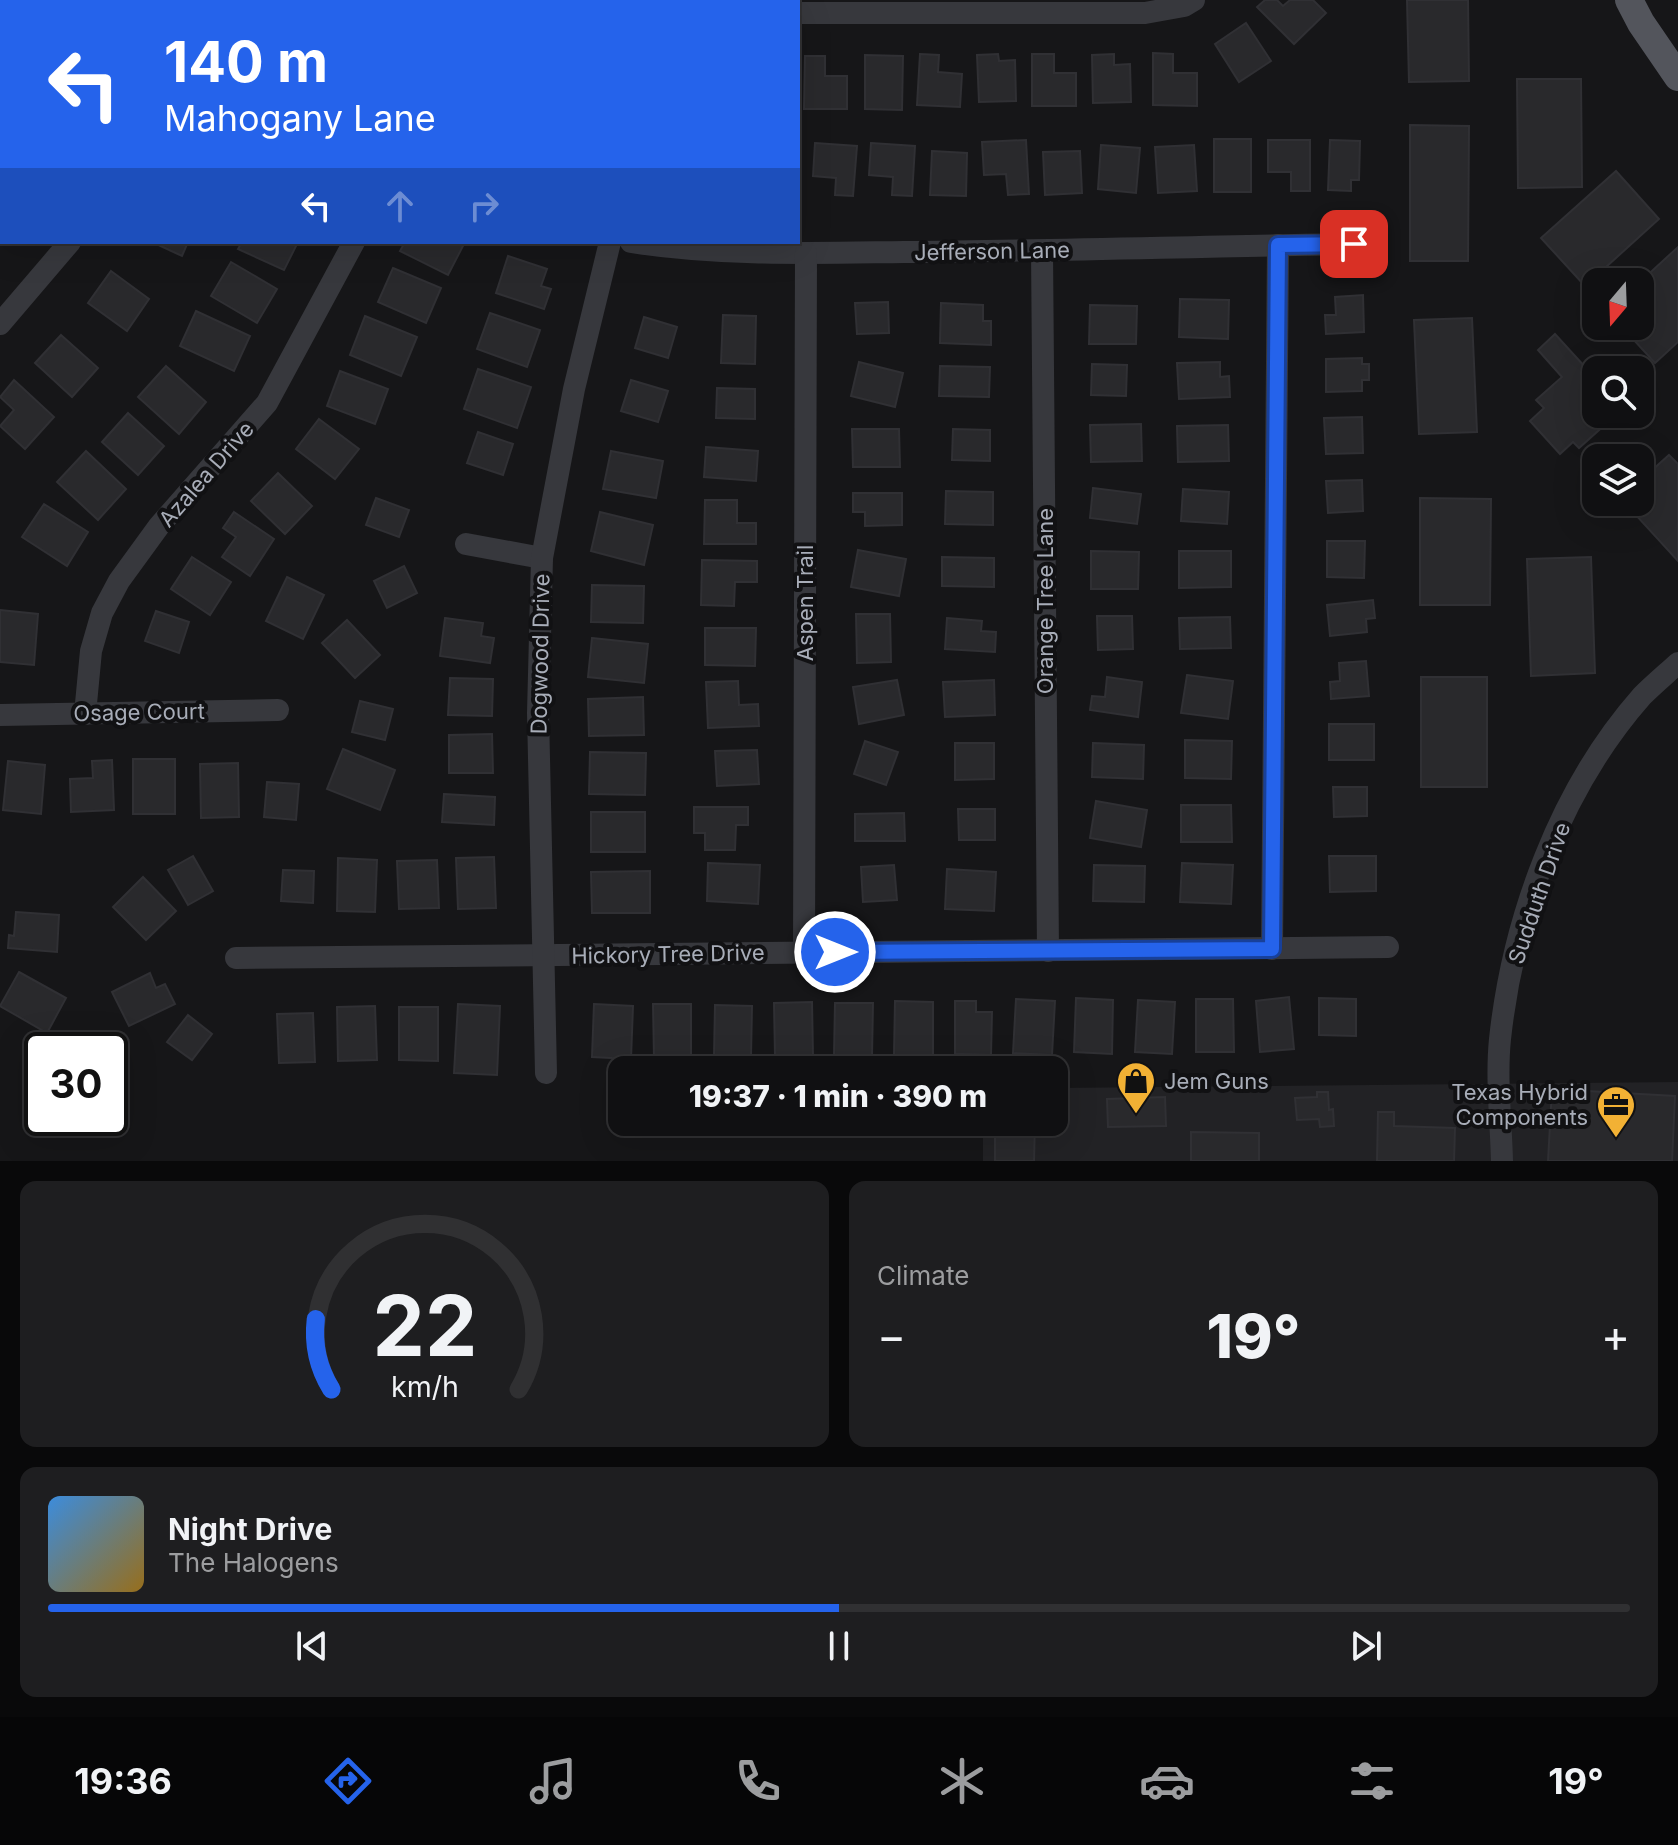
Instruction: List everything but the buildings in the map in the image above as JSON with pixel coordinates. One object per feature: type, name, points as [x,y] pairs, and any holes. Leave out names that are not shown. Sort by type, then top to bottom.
[{"type":"main road","points":[[1629,0],[1678,77]]},
{"type":"street","points":[[800,13],[1145,13],[1184,6],[1194,0]]},
{"type":"street","points":[[0,324],[68,244]]},
{"type":"street","name":"Azalea Drive","points":[[85,714],[91,651],[102,613],[119,581],[159,526],[267,403],[353,244]]},
{"type":"street","name":"Dogwood Drive","points":[[546,1073],[538,713],[542,558],[574,389],[610,244]]},
{"type":"street","name":"Jefferson Lane","points":[[644,244],[676,249],[806,253],[1354,244]]},
{"type":"street","points":[[1272,949],[1278,245]]},
{"type":"street","name":"Orange Tree Lane","points":[[1042,251],[1048,951]]},
{"type":"street","name":"Aspen Trail","points":[[804,953],[806,253]]},
{"type":"street","points":[[466,544],[542,558]]},
{"type":"street","name":"Sudduth Drive","points":[[1502,1161],[1500,1042],[1515,947],[1554,836],[1597,757],[1643,696],[1678,663]]},
{"type":"street","name":"Osage Court","points":[[0,715],[278,710]]},
{"type":"street","name":"Hickory Tree Drive","points":[[236,958],[1388,947]]},
{"type":"shaded area","points":[[1678,1082],[1678,1161],[983,1161],[983,1136],[1068,1136],[1068,1088]]},
{"type":"place","name":"Jem Guns","points":[[1136,1115]]},
{"type":"place","name":"Texas Hybrid Components","points":[[1616,1139]]},
{"type":"route","points":[[835,952],[1272,949],[1278,245],[1354,244]]}]
